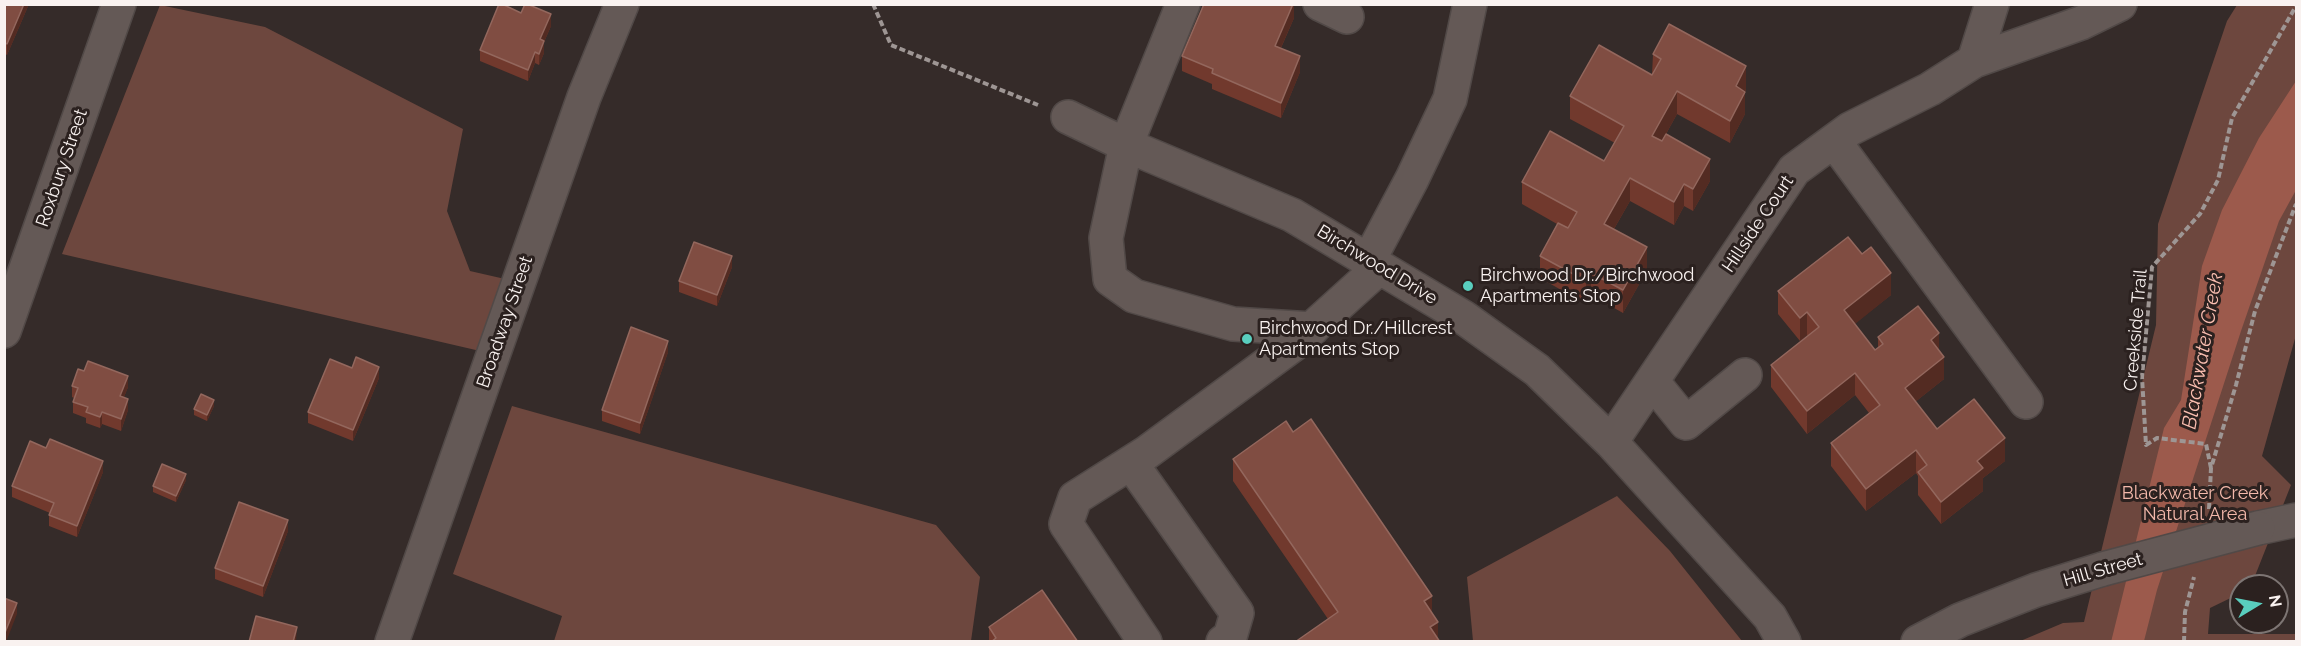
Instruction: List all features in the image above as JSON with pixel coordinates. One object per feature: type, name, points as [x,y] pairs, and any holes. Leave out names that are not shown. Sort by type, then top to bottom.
[{"type":"street","name":"Roxbury Street","points":[[4,331],[119,4]]},
{"type":"street","name":"Broadway Street","points":[[392,642],[584,97],[622,4]]},
{"type":"street","points":[[1183,4],[1126,144],[1106,238],[1110,279],[1134,297],[1233,324],[1312,329]]},
{"type":"street","points":[[1145,642],[1066,524],[1075,498],[1131,463],[1298,342],[1374,264],[1449,99],[1470,4]]},
{"type":"street","points":[[1974,61],[1992,4]]},
{"type":"street","name":"Hillside Court","points":[[1611,442],[1794,170],[1850,129],[1930,89],[1974,61],[2081,23],[2120,4]]},
{"type":"street","name":"Birchwood Drive","points":[[1068,117],[1292,214],[1463,317],[1537,370],[1611,442],[1770,617],[1784,642]]},
{"type":"street","points":[[1834,141],[2026,402]]},
{"type":"street","points":[[1652,381],[1686,423],[1745,375]]},
{"type":"street","points":[[1131,463],[1237,614],[1230,637],[1223,642]]},
{"type":"street","name":"Hill Street","points":[[1918,642],[1960,620],[2036,590],[2103,569],[2296,520]]},
{"type":"path","points":[[873,4],[891,45],[1068,117]]},
{"type":"path","name":"Creekside Trail","points":[[2296,6],[2232,117],[2214,189],[2200,214],[2152,267],[2142,377],[2146,444],[2157,438],[2206,444],[2211,468],[2255,311],[2296,204]]},
{"type":"green space","points":[[160,5],[265,27],[463,129],[447,211],[470,271],[505,279],[480,351],[62,254]]},
{"type":"green space","name":"Blackwater Creek Natural Area","points":[[2237,5],[2296,5],[2296,335],[2262,456],[2291,485],[2256,574],[2229,574],[2229,599],[2210,608],[2208,634],[2296,634],[2296,641],[2018,642],[2063,623],[2084,622],[2156,325],[2158,224],[2227,21]]},
{"type":"green space","points":[[512,406],[936,525],[980,577],[971,641],[554,641],[562,616],[453,574]]},
{"type":"green space","points":[[1617,496],[1670,551],[1742,641],[1473,641],[1467,577]]},
{"type":"water","name":"Blackwater Creek","points":[[2296,81],[2296,190],[2279,221],[2241,331],[2157,590],[2144,641],[2111,642],[2164,428],[2181,400],[2202,266],[2222,210],[2259,138]]},
{"type":"building","points":[[4,4],[24,4],[7,44],[4,42]]},
{"type":"building","points":[[499,4],[521,13],[527,4],[551,14],[540,39],[544,41],[539,54],[535,52],[528,70],[480,50]]},
{"type":"building","points":[[1204,4],[1293,4],[1275,46],[1300,56],[1281,103],[1212,73],[1213,69],[1182,56]]},
{"type":"building","points":[[1669,24],[1746,66],[1736,86],[1745,92],[1730,121],[1677,91],[1652,136],[1662,141],[1666,134],[1710,159],[1693,189],[1684,184],[1674,202],[1630,178],[1604,224],[1647,247],[1623,290],[1591,273],[1586,281],[1540,256],[1558,223],[1568,228],[1577,212],[1522,182],[1550,131],[1604,161],[1624,126],[1570,96],[1599,45],[1652,75],[1661,59],[1653,54]]},
{"type":"building","points":[[1848,237],[1862,254],[1871,247],[1891,273],[1844,310],[1875,350],[1883,344],[1878,337],[1918,306],[1939,333],[1931,340],[1944,357],[1905,388],[1937,429],[1974,399],[2005,438],[1977,461],[1983,468],[1941,502],[1918,472],[1927,465],[1916,450],[1866,489],[1831,443],[1880,405],[1855,373],[1807,411],[1771,365],[1819,327],[1807,312],[1800,318],[1778,291]]},
{"type":"building","points":[[694,242],[732,256],[717,295],[679,281]]},
{"type":"building","points":[[631,327],[668,341],[640,423],[602,410]]},
{"type":"building","points":[[356,357],[379,367],[353,430],[308,412],[330,359],[352,368]]},
{"type":"building","points":[[88,361],[128,376],[120,396],[128,399],[121,419],[102,412],[100,417],[86,412],[88,407],[73,402],[78,388],[72,386],[78,369],[84,371]]},
{"type":"building","points":[[201,394],[214,400],[207,415],[194,409]]},
{"type":"building","points":[[1311,419],[1432,596],[1424,601],[1438,622],[1430,627],[1440,642],[1295,642],[1338,612],[1233,459],[1286,421],[1293,432]]},
{"type":"building","points":[[50,439],[103,461],[77,526],[49,515],[54,503],[12,486],[30,441],[46,448]]},
{"type":"building","points":[[162,464],[186,474],[176,496],[153,486]]},
{"type":"building","points":[[239,502],[288,520],[263,586],[215,568]]},
{"type":"building","points":[[1042,590],[1078,642],[991,642],[996,638],[989,627]]},
{"type":"building","points":[[4,598],[17,603],[4,635]]},
{"type":"building","points":[[256,616],[297,627],[293,642],[249,642]]},
{"type":"place","name":"Birchwood Dr./Birchwood Apartments Stop","points":[[1468,286]]},
{"type":"place","name":"Birchwood Dr./Hillcrest Apartments Stop","points":[[1247,339]]}]
